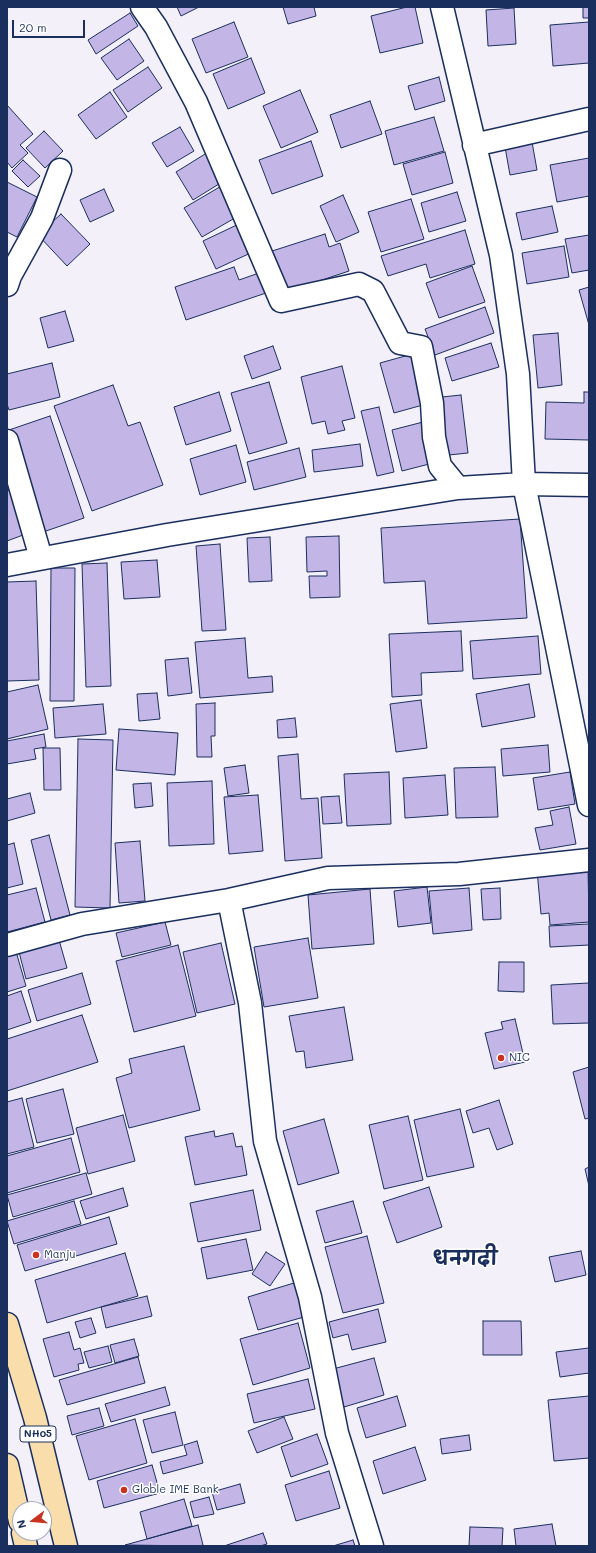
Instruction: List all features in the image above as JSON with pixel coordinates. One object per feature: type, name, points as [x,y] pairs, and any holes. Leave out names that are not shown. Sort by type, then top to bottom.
[{"type":"main road","name":"NH05","points":[[7,1324],[34,1418],[66,1546]]},
{"type":"main road","points":[[7,1465],[15,1501]]},
{"type":"street","points":[[142,7],[156,27],[196,102],[280,301],[359,284],[372,291],[400,343],[421,347],[432,403],[434,437],[440,466],[458,488]]},
{"type":"street","points":[[442,7],[501,255],[517,366],[524,484],[589,805]]},
{"type":"street","points":[[474,145],[589,119]]},
{"type":"street","points":[[7,285],[10,276],[42,218],[60,170]]},
{"type":"street","points":[[7,441],[41,558]]},
{"type":"street","points":[[7,564],[458,488],[524,484],[589,485]]},
{"type":"street","points":[[7,945],[82,924],[229,900],[328,878],[459,874],[589,860]]},
{"type":"street","points":[[229,900],[250,1003],[265,1141],[310,1297],[337,1433],[372,1546]]},
{"type":"building","points":[[177,7],[199,7],[181,16]]},
{"type":"building","points":[[283,7],[314,7],[316,16],[288,24]]},
{"type":"building","points":[[407,7],[415,7],[423,43],[380,53],[371,16]]},
{"type":"building","points":[[583,7],[589,7],[589,18],[583,18]]},
{"type":"building","points":[[514,8],[516,44],[488,46],[486,10]]},
{"type":"building","points":[[130,13],[138,26],[96,54],[88,40]]},
{"type":"building","points":[[234,22],[248,57],[206,73],[192,39]]},
{"type":"building","points":[[589,22],[589,63],[553,66],[550,25]]},
{"type":"building","points":[[129,39],[144,61],[117,80],[101,58]]},
{"type":"building","points":[[251,58],[265,93],[228,109],[213,74]]},
{"type":"building","points":[[148,67],[162,88],[128,112],[113,90]]},
{"type":"building","points":[[439,77],[445,101],[415,110],[408,86]]},
{"type":"building","points":[[300,90],[318,132],[281,148],[263,106]]},
{"type":"building","points":[[110,92],[127,117],[96,139],[78,115]]},
{"type":"building","points":[[370,101],[382,134],[341,148],[330,115]]},
{"type":"building","points":[[7,105],[33,134],[20,145],[28,153],[12,168],[7,162]]},
{"type":"building","points":[[434,117],[444,151],[394,165],[385,131]]},
{"type":"building","points":[[180,127],[194,151],[167,167],[152,143]]},
{"type":"building","points":[[44,131],[63,151],[45,168],[26,148]]},
{"type":"building","points":[[311,141],[323,176],[272,194],[259,160]]},
{"type":"building","points":[[532,142],[537,170],[510,175],[505,147]]},
{"type":"building","points":[[210,151],[227,179],[193,200],[176,172]]},
{"type":"building","points":[[445,152],[453,183],[412,195],[403,164]]},
{"type":"building","points":[[589,158],[589,196],[557,202],[550,165]]},
{"type":"building","points":[[23,160],[40,176],[28,187],[12,171]]},
{"type":"building","points":[[7,182],[37,197],[17,237],[7,232]]},
{"type":"building","points":[[223,185],[240,215],[202,237],[184,208]]},
{"type":"building","points":[[104,189],[114,211],[90,222],[80,200]]},
{"type":"building","points":[[457,192],[466,221],[429,232],[421,203]]},
{"type":"building","points":[[343,195],[359,232],[336,242],[320,206]]},
{"type":"building","points":[[411,199],[424,239],[381,252],[368,212]]},
{"type":"building","points":[[552,206],[558,232],[522,240],[516,213]]},
{"type":"building","points":[[61,214],[90,244],[67,266],[38,235]]},
{"type":"building","points":[[243,222],[257,250],[216,269],[203,241]]},
{"type":"building","points":[[465,230],[475,264],[430,278],[426,264],[388,276],[381,256]]},
{"type":"building","points":[[325,234],[329,247],[340,243],[349,271],[280,294],[266,253]]},
{"type":"building","points":[[589,235],[589,270],[572,273],[565,239]]},
{"type":"building","points":[[564,246],[569,277],[527,284],[522,253]]},
{"type":"building","points":[[472,266],[485,302],[439,318],[426,283]]},
{"type":"building","points":[[234,267],[239,280],[259,273],[266,293],[186,320],[175,287]]},
{"type":"building","points":[[589,287],[589,325],[579,290]]},
{"type":"building","points":[[485,307],[494,333],[435,355],[425,329]]},
{"type":"building","points":[[65,311],[74,341],[48,348],[40,318]]},
{"type":"building","points":[[558,333],[562,385],[538,388],[533,335]]},
{"type":"building","points":[[491,343],[499,367],[452,381],[445,358]]},
{"type":"building","points":[[273,346],[281,369],[252,379],[244,356]]},
{"type":"building","points":[[416,353],[430,403],[394,413],[380,363]]},
{"type":"building","points":[[52,363],[60,397],[9,410],[7,404],[7,374]]},
{"type":"building","points":[[342,366],[355,418],[342,421],[345,430],[328,434],[325,421],[312,424],[301,377]]},
{"type":"building","points":[[269,382],[287,443],[249,454],[231,393]]},
{"type":"building","points":[[113,385],[128,426],[140,422],[163,485],[92,511],[54,406]]},
{"type":"building","points":[[219,392],[231,431],[186,445],[174,407]]},
{"type":"building","points":[[584,392],[589,392],[589,440],[545,439],[546,402],[584,403]]},
{"type":"building","points":[[461,395],[468,453],[439,456],[433,398]]},
{"type":"building","points":[[379,407],[394,472],[377,476],[361,411]]},
{"type":"building","points":[[50,416],[84,518],[43,532],[9,430]]},
{"type":"building","points":[[427,421],[437,462],[402,471],[392,430]]},
{"type":"building","points":[[360,444],[363,466],[314,472],[312,450]]},
{"type":"building","points":[[236,445],[246,482],[200,495],[190,459]]},
{"type":"building","points":[[299,448],[306,477],[254,490],[247,462]]},
{"type":"building","points":[[14,488],[31,532],[7,541],[7,491]]},
{"type":"building","points":[[520,519],[527,618],[428,624],[425,581],[384,583],[381,528]]},
{"type":"building","points":[[339,536],[340,597],[310,598],[309,576],[327,576],[327,571],[307,572],[306,537]]},
{"type":"building","points":[[270,537],[272,581],[249,582],[247,538]]},
{"type":"building","points":[[220,544],[226,630],[202,631],[196,546]]},
{"type":"building","points":[[157,560],[160,597],[124,599],[121,562]]},
{"type":"building","points":[[107,563],[111,686],[86,687],[82,564]]},
{"type":"building","points":[[51,568],[75,568],[74,701],[50,701]]},
{"type":"building","points":[[36,581],[39,680],[7,681],[7,582]]},
{"type":"building","points":[[461,631],[463,671],[421,673],[422,695],[392,697],[389,634]]},
{"type":"building","points":[[538,636],[541,674],[473,679],[470,641]]},
{"type":"building","points":[[245,638],[248,678],[272,676],[273,692],[200,698],[195,642]]},
{"type":"building","points":[[188,658],[192,693],[168,696],[165,660]]},
{"type":"building","points":[[529,684],[535,717],[482,727],[476,694]]},
{"type":"building","points":[[38,685],[48,729],[7,739],[7,692]]},
{"type":"building","points":[[157,693],[160,719],[139,721],[137,694]]},
{"type":"building","points":[[421,700],[427,748],[396,752],[390,704]]},
{"type":"building","points":[[215,703],[215,736],[211,736],[212,757],[197,757],[196,704]]},
{"type":"building","points":[[103,704],[106,734],[55,738],[53,708]]},
{"type":"building","points":[[295,718],[297,737],[278,738],[277,720]]},
{"type":"building","points":[[119,729],[178,733],[175,775],[116,770]]},
{"type":"building","points":[[44,734],[46,747],[34,749],[36,759],[7,764],[7,741]]},
{"type":"building","points":[[78,739],[113,740],[110,908],[75,907]]},
{"type":"building","points":[[548,745],[550,772],[503,776],[501,749]]},
{"type":"building","points":[[43,748],[60,748],[61,790],[44,790]]},
{"type":"building","points":[[298,754],[301,799],[318,798],[322,858],[285,861],[278,756]]},
{"type":"building","points":[[245,765],[249,793],[228,796],[224,768]]},
{"type":"building","points":[[495,767],[498,817],[456,818],[454,768]]},
{"type":"building","points":[[389,772],[391,824],[347,826],[344,774]]},
{"type":"building","points":[[570,772],[575,804],[538,810],[533,778]]},
{"type":"building","points":[[445,775],[448,815],[405,818],[403,778]]},
{"type":"building","points":[[212,781],[214,844],[169,846],[167,783]]},
{"type":"building","points":[[151,783],[153,806],[135,808],[133,784]]},
{"type":"building","points":[[30,793],[35,813],[7,821],[7,799]]},
{"type":"building","points":[[258,795],[263,851],[229,854],[224,797]]},
{"type":"building","points":[[339,796],[342,823],[323,824],[321,797]]},
{"type":"building","points":[[569,807],[576,844],[540,850],[535,828],[553,825],[550,811]]},
{"type":"building","points":[[49,835],[70,915],[51,920],[31,840]]},
{"type":"building","points":[[140,841],[145,901],[119,903],[115,843]]},
{"type":"building","points":[[14,843],[23,884],[7,888],[7,845]]},
{"type":"building","points":[[588,866],[589,922],[550,925],[549,913],[541,914],[537,870]]},
{"type":"building","points":[[427,887],[431,923],[398,927],[394,891]]},
{"type":"building","points":[[36,888],[45,922],[7,932],[7,895]]},
{"type":"building","points":[[469,888],[472,930],[433,934],[429,891]]},
{"type":"building","points":[[500,888],[501,919],[483,920],[481,889]]},
{"type":"building","points":[[370,889],[374,944],[312,949],[308,895]]},
{"type":"building","points":[[165,922],[171,945],[122,957],[116,933]]},
{"type":"building","points":[[589,924],[589,945],[550,947],[549,926]]},
{"type":"building","points":[[308,938],[318,998],[264,1007],[254,947]]},
{"type":"building","points":[[59,940],[67,968],[26,979],[19,952]]},
{"type":"building","points":[[221,943],[235,1004],[197,1013],[183,952]]},
{"type":"building","points":[[178,945],[196,1016],[134,1032],[116,961]]},
{"type":"building","points":[[15,948],[26,986],[7,992],[7,950]]},
{"type":"building","points":[[499,962],[524,962],[524,992],[498,991]]},
{"type":"building","points":[[82,973],[91,1004],[37,1021],[28,990]]},
{"type":"building","points":[[589,983],[589,1023],[553,1024],[551,985]]},
{"type":"building","points":[[21,991],[31,1022],[7,1030],[7,996]]},
{"type":"building","points":[[344,1007],[353,1060],[306,1068],[304,1051],[296,1052],[289,1016]]},
{"type":"building","points":[[82,1015],[98,1062],[7,1091],[7,1039]]},
{"type":"building","points":[[515,1019],[525,1062],[494,1069],[485,1033],[503,1029],[501,1022]]},
{"type":"building","points":[[184,1046],[200,1110],[129,1128],[116,1078],[132,1073],[129,1059]]},
{"type":"building","points":[[589,1067],[589,1118],[585,1119],[573,1072]]},
{"type":"building","points":[[63,1089],[74,1134],[37,1143],[26,1099]]},
{"type":"building","points":[[22,1098],[34,1147],[7,1154],[7,1102]]},
{"type":"building","points":[[499,1100],[513,1144],[497,1150],[489,1128],[473,1133],[466,1111]]},
{"type":"building","points":[[460,1109],[474,1167],[427,1177],[414,1120]]},
{"type":"building","points":[[123,1115],[135,1161],[88,1174],[76,1128]]},
{"type":"building","points":[[408,1116],[423,1180],[384,1189],[369,1125]]},
{"type":"building","points":[[324,1119],[339,1173],[298,1185],[283,1131]]},
{"type":"building","points":[[214,1131],[215,1137],[233,1133],[236,1147],[242,1146],[247,1175],[195,1185],[185,1137]]},
{"type":"building","points":[[71,1138],[80,1172],[7,1193],[7,1156]]},
{"type":"building","points":[[589,1167],[589,1186],[585,1169]]},
{"type":"building","points":[[86,1173],[92,1194],[13,1217],[7,1195]]},
{"type":"building","points":[[429,1187],[442,1227],[397,1243],[383,1202]]},
{"type":"building","points":[[123,1188],[128,1206],[86,1219],[80,1201]]},
{"type":"building","points":[[253,1190],[261,1230],[198,1242],[190,1203]]},
{"type":"building","points":[[74,1201],[81,1224],[14,1244],[7,1221]]},
{"type":"building","points":[[353,1201],[362,1233],[325,1243],[316,1211]]},
{"type":"building","points":[[109,1217],[117,1244],[25,1271],[17,1245]]},
{"type":"building","points":[[367,1236],[384,1303],[343,1313],[325,1247]]},
{"type":"building","points":[[246,1239],[253,1270],[207,1279],[201,1248]]},
{"type":"building","points":[[581,1251],[586,1275],[555,1282],[549,1257]]},
{"type":"building","points":[[266,1252],[285,1264],[270,1286],[252,1274]]},
{"type":"building","points":[[125,1253],[138,1296],[47,1323],[35,1280]]},
{"type":"building","points":[[294,1283],[304,1317],[258,1330],[248,1297]]},
{"type":"building","points":[[147,1296],[152,1316],[106,1328],[101,1307]]},
{"type":"building","points":[[378,1309],[386,1342],[352,1350],[348,1334],[333,1338],[329,1322]]},
{"type":"building","points":[[91,1318],[96,1333],[80,1338],[75,1322]]},
{"type":"building","points":[[483,1321],[521,1321],[522,1355],[483,1355]]},
{"type":"building","points":[[298,1323],[310,1368],[253,1385],[240,1339]]},
{"type":"building","points":[[69,1332],[74,1350],[80,1348],[84,1363],[78,1364],[79,1370],[54,1377],[43,1339]]},
{"type":"building","points":[[134,1339],[139,1356],[115,1363],[110,1345]]},
{"type":"building","points":[[108,1346],[112,1362],[89,1368],[84,1352]]},
{"type":"building","points":[[589,1348],[589,1373],[560,1377],[556,1352]]},
{"type":"building","points":[[138,1357],[145,1383],[67,1405],[59,1380]]},
{"type":"building","points":[[374,1358],[384,1395],[344,1407],[333,1369]]},
{"type":"building","points":[[308,1379],[315,1409],[254,1423],[247,1394]]},
{"type":"building","points":[[165,1387],[170,1405],[111,1422],[105,1404]]},
{"type":"building","points":[[397,1396],[406,1426],[366,1438],[357,1408]]},
{"type":"building","points":[[589,1396],[589,1458],[554,1461],[548,1400]]},
{"type":"building","points":[[99,1408],[104,1426],[72,1435],[67,1416]]},
{"type":"building","points":[[175,1412],[183,1445],[152,1453],[143,1420]]},
{"type":"building","points":[[284,1417],[293,1439],[257,1453],[248,1431]]},
{"type":"building","points":[[135,1419],[147,1463],[89,1480],[76,1436]]},
{"type":"building","points":[[317,1434],[328,1464],[291,1477],[281,1447]]},
{"type":"building","points":[[469,1435],[471,1450],[442,1454],[440,1439]]},
{"type":"building","points":[[197,1441],[203,1463],[163,1474],[160,1462],[187,1455],[184,1445]]},
{"type":"building","points":[[415,1447],[426,1480],[383,1494],[373,1461]]},
{"type":"building","points":[[152,1465],[160,1493],[104,1508],[97,1481]]},
{"type":"building","points":[[329,1471],[340,1508],[296,1521],[285,1485]]},
{"type":"building","points":[[240,1484],[245,1503],[217,1510],[212,1492]]},
{"type":"building","points":[[209,1497],[214,1514],[194,1518],[190,1502]]},
{"type":"building","points":[[184,1499],[192,1526],[147,1539],[140,1512]]},
{"type":"building","points":[[552,1524],[556,1546],[516,1546],[514,1529]]},
{"type":"building","points":[[198,1525],[203,1545],[125,1545]]},
{"type":"building","points":[[470,1527],[503,1528],[502,1546],[469,1546]]},
{"type":"building","points":[[263,1533],[267,1544],[260,1546],[224,1546]]},
{"type":"building","points":[[353,1540],[355,1546],[333,1546]]},
{"type":"place","name":"NIC","points":[[501,1058]]},
{"type":"place","name":"Manju","points":[[36,1255]]},
{"type":"place","name":"Globle IME Bank","points":[[124,1490]]},
{"type":"district","name":"धनगढी","points":[[465,1259]]}]
